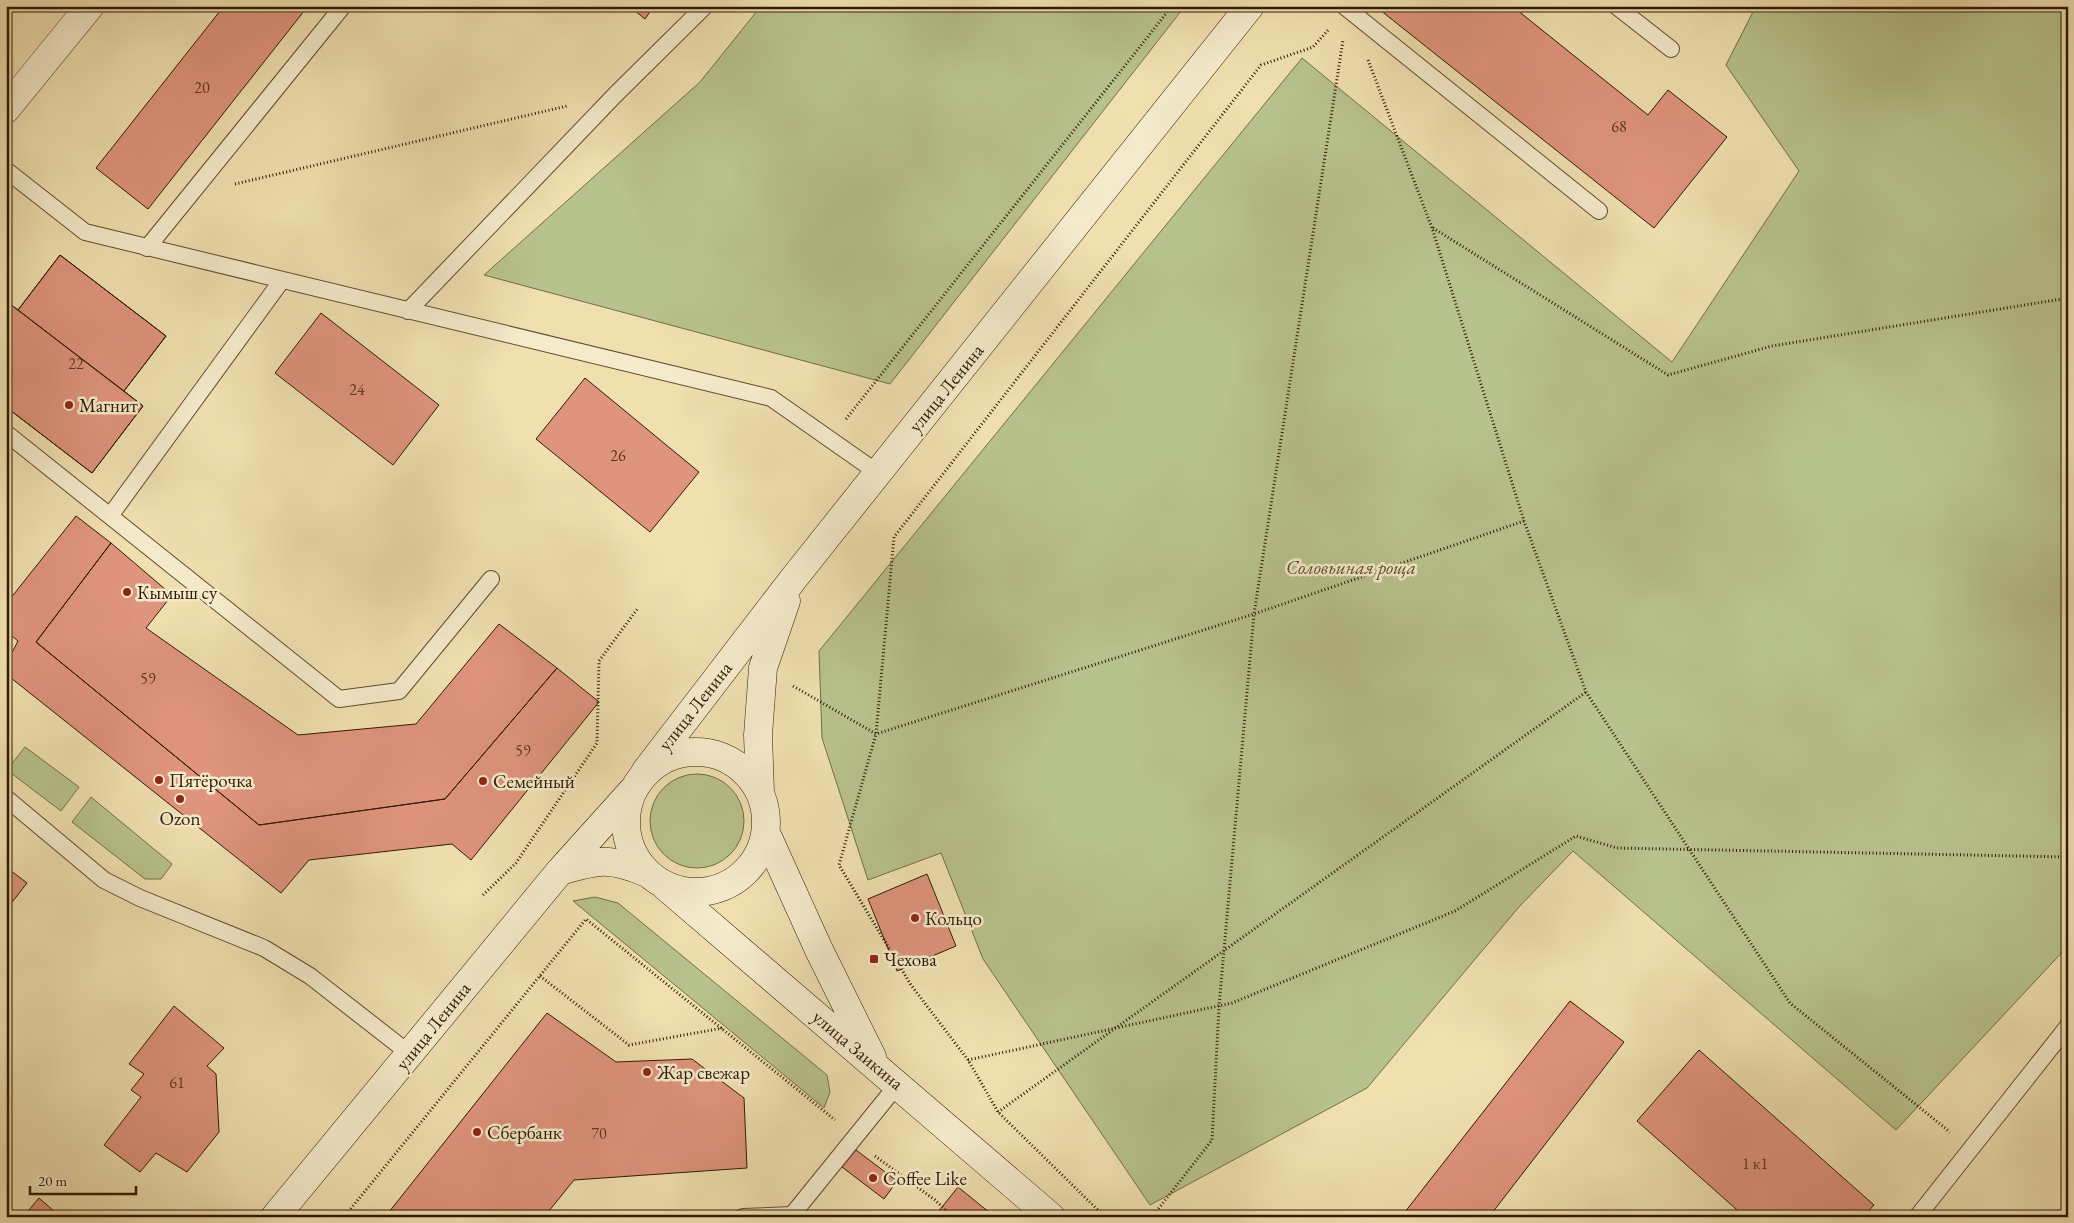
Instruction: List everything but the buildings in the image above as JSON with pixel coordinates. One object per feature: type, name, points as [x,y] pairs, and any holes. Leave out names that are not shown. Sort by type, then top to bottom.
[{"type":"main road","name":"улица Ленина","points":[[274,1217],[560,871],[638,781],[794,578],[1250,6]]},
{"type":"main road","points":[[6,109],[89,7]]},
{"type":"main road","points":[[760,792],[748,773],[730,759],[708,752],[685,751],[664,758],[638,781],[626,812],[626,835],[633,855],[656,879],[686,892],[708,892],[728,885],[746,872],[759,854],[766,833],[766,813],[760,792],[758,735],[763,668],[794,578]]},
{"type":"main road","points":[[766,833],[819,950],[878,1067]]},
{"type":"main road","name":"улица Заикина","points":[[560,871],[594,861],[622,863],[656,879],[898,1084],[1051,1217]]},
{"type":"lane","points":[[147,248],[343,6]]},
{"type":"lane","points":[[408,311],[615,95],[705,6]]},
{"type":"lane","points":[[1616,6],[1671,49]]},
{"type":"lane","points":[[1346,8],[1599,211]]},
{"type":"lane","points":[[6,170],[85,232],[771,398],[878,473]]},
{"type":"lane","points":[[110,516],[282,280]]},
{"type":"lane","points":[[6,433],[339,699],[398,691],[492,579]]},
{"type":"lane","points":[[6,798],[104,880],[140,898],[264,948],[310,976],[410,1054]]},
{"type":"lane","points":[[1917,1217],[2068,1026]]},
{"type":"lane","points":[[743,1217],[791,1216],[898,1084]]},
{"type":"path","points":[[830,439],[1172,6]]},
{"type":"path","points":[[1152,1217],[1212,1140],[1219,1006],[1254,614],[1346,8]]},
{"type":"path","points":[[1105,1217],[998,1112],[968,1060],[911,985],[839,865],[876,734],[894,537],[1261,65],[1312,47],[1346,8]]},
{"type":"path","points":[[1366,54],[1432,228],[1524,521],[1586,692],[1790,1003],[1970,1149]]},
{"type":"path","points":[[190,195],[615,95]]},
{"type":"path","points":[[1432,228],[1668,376],[1772,346],[2068,298]]},
{"type":"path","points":[[763,668],[876,734],[1254,614],[1524,521]]},
{"type":"path","points":[[483,895],[516,863],[597,743],[599,661],[638,608]]},
{"type":"path","points":[[998,1112],[1586,692]]},
{"type":"path","points":[[968,1060],[1232,1003],[1455,911],[1576,836],[1617,848],[2068,857]]},
{"type":"path","points":[[344,1217],[586,918],[817,1104],[873,1155],[935,1200],[953,1217]]},
{"type":"path","points":[[540,976],[629,1045],[723,1028]]},
{"type":"green space","points":[[761,6],[1185,6],[890,384],[484,275],[700,82]]},
{"type":"green space","name":"Соловьиная роща","points":[[1756,6],[2068,6],[2068,946],[1896,1130],[1573,851],[1518,908],[1367,1088],[1150,1205],[983,959],[941,853],[868,880],[822,738],[819,651],[1302,58],[1672,362],[1799,171],[1726,65]]},
{"type":"green space","points":[[25,747],[79,787],[61,811],[7,770]]},
{"type":"green space","points":[[697,774],[715,777],[730,788],[741,803],[744,821],[741,839],[730,854],[715,865],[697,868],[679,865],[664,854],[653,839],[650,821],[653,803],[664,788],[679,777]]},
{"type":"green space","points":[[91,797],[172,864],[161,879],[145,879],[72,822]]},
{"type":"green space","points":[[595,897],[618,903],[827,1075],[830,1092],[824,1108],[573,901]]},
{"type":"place","name":"Магнит","points":[[69,405]]},
{"type":"place","name":"Кымыш су","points":[[127,592]]},
{"type":"place","name":"Пятёрочка","points":[[159,780]]},
{"type":"place","name":"Семейный","points":[[483,781]]},
{"type":"place","name":"Ozon","points":[[180,799]]},
{"type":"place","name":"Кольцо","points":[[915,918]]},
{"type":"place","name":"Чехова","points":[[874,959]]},
{"type":"place","name":"Жар свежар","points":[[647,1072]]},
{"type":"place","name":"Сбербанк","points":[[477,1132]]},
{"type":"place","name":"Coffee Like","points":[[873,1178]]}]
